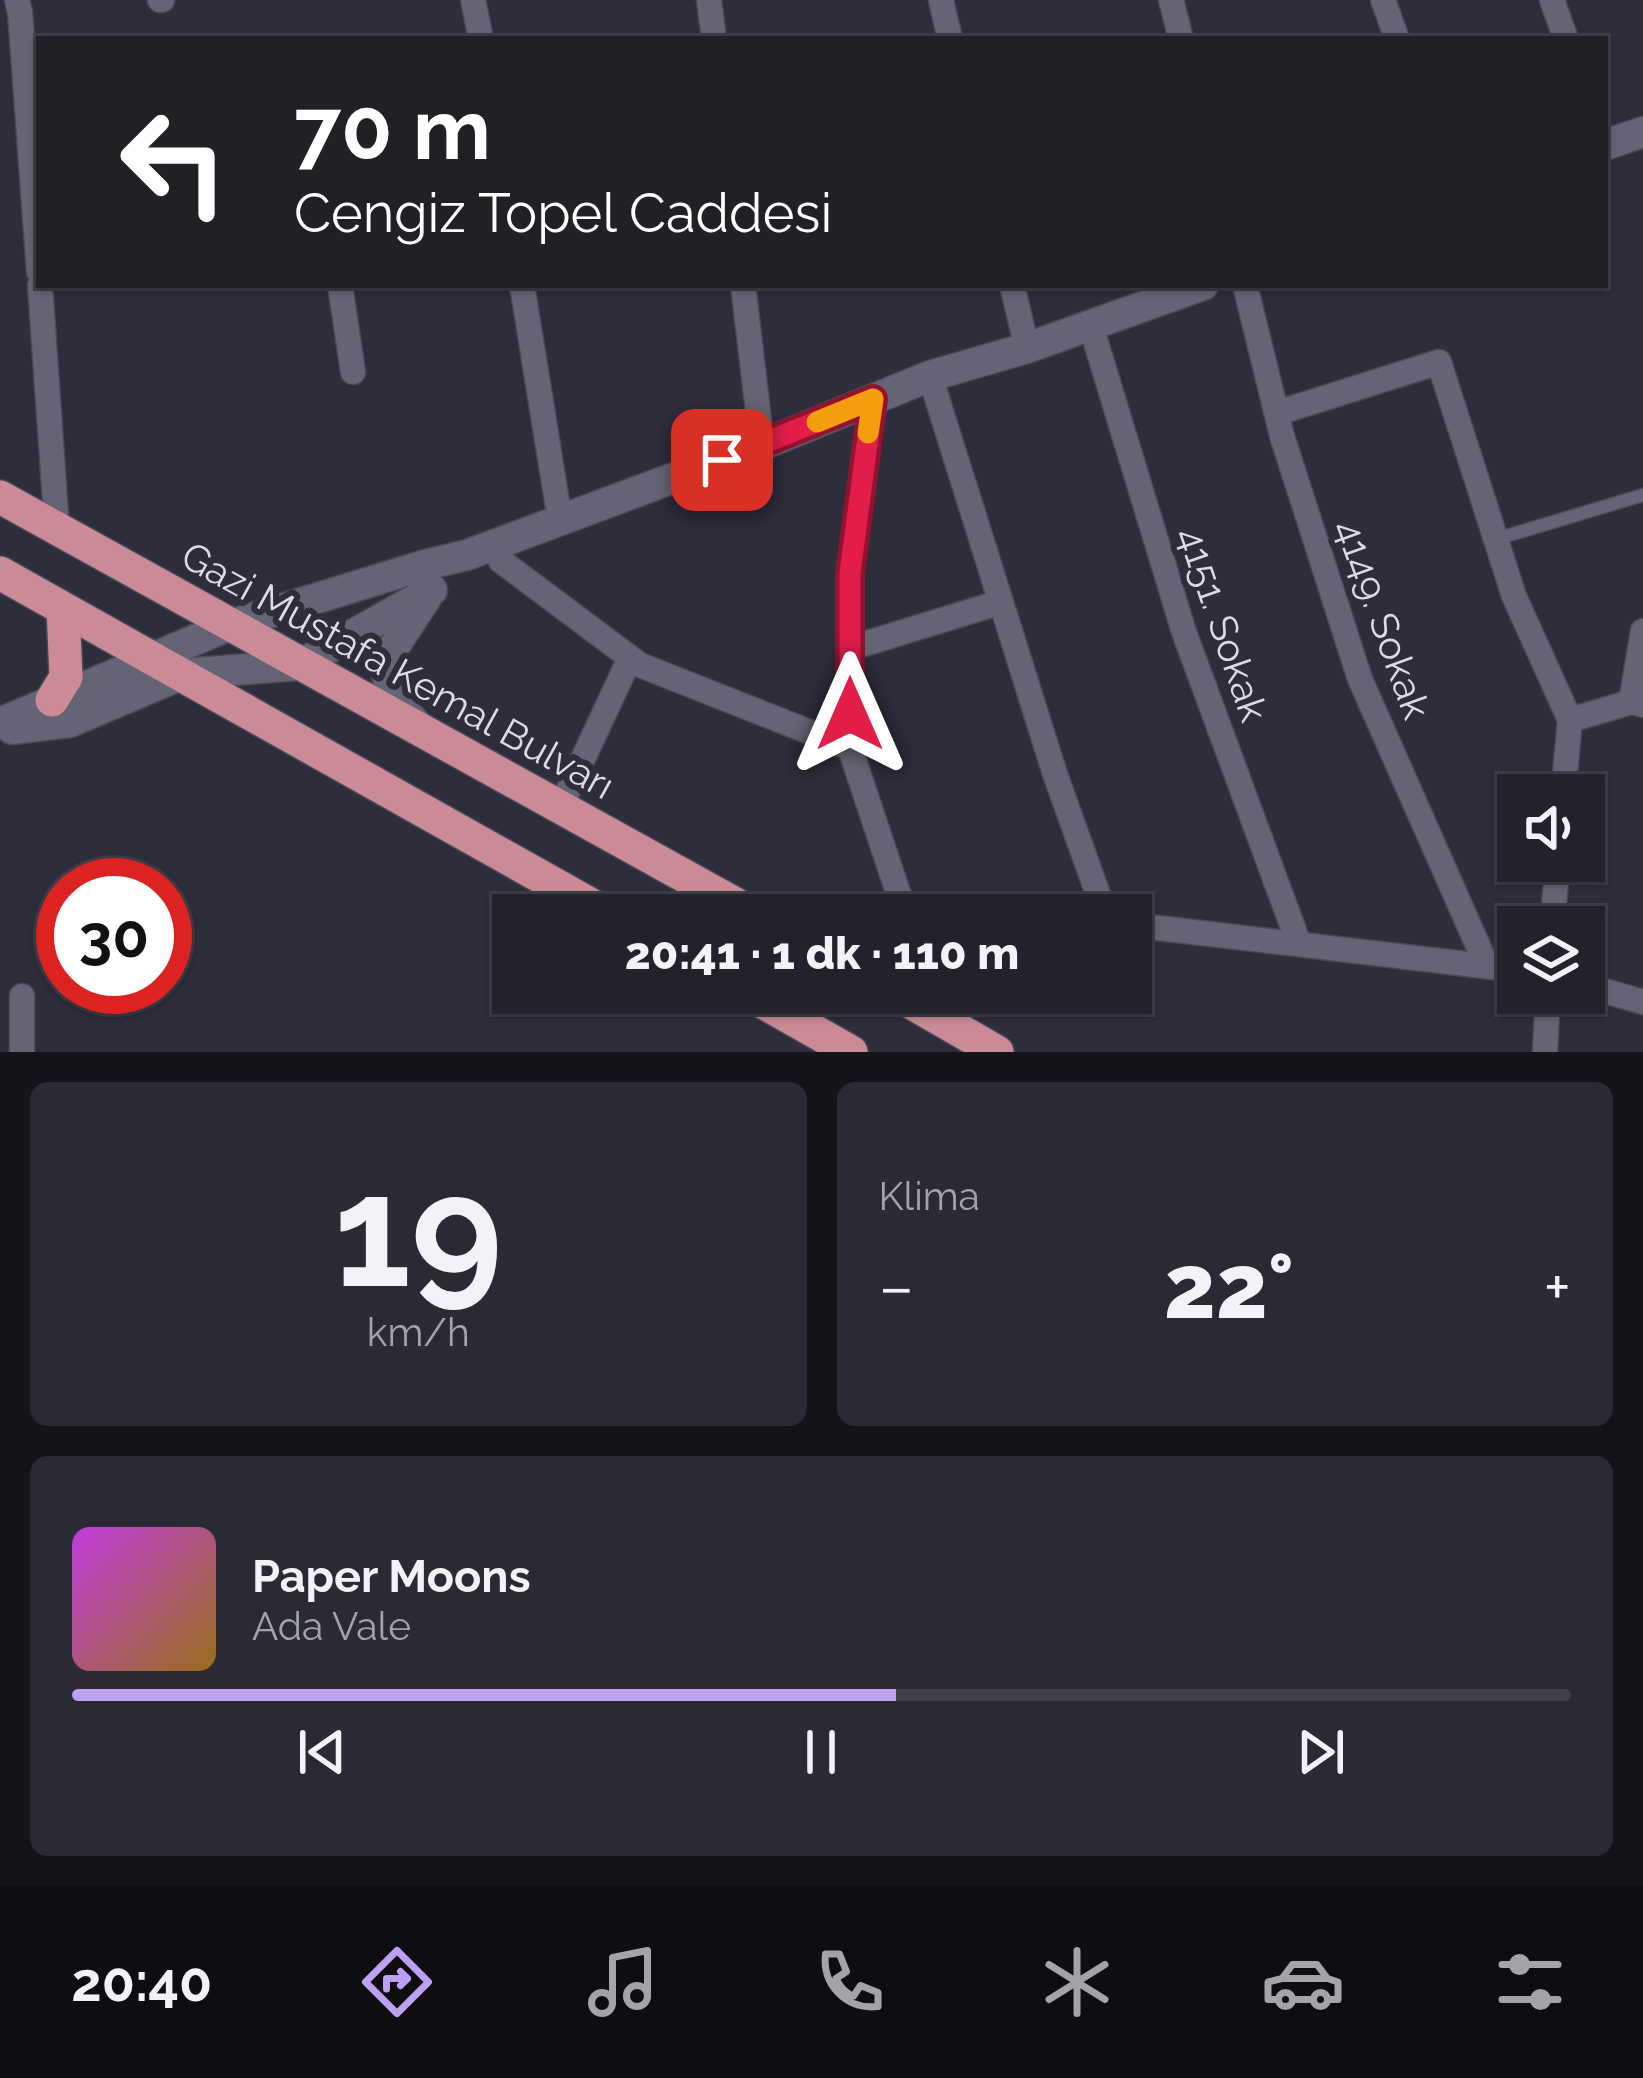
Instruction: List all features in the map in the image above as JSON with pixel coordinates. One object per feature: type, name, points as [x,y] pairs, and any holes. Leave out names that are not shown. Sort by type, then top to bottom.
[{"type":"highway","name":"Gazi Mustafa Kemal Bulvarı","points":[[0,497],[717,894]]},
{"type":"highway","points":[[0,573],[572,894]]},
{"type":"highway","points":[[52,700],[66,677],[63,609]]},
{"type":"highway","points":[[784,1014],[851,1052]]},
{"type":"highway","points":[[931,1014],[997,1052]]},
{"type":"street","points":[[473,0],[480,36]]},
{"type":"street","points":[[709,0],[714,36]]},
{"type":"street","points":[[941,0],[949,36]]},
{"type":"street","points":[[1171,0],[1180,36]]},
{"type":"street","points":[[1382,0],[1396,36]]},
{"type":"street","points":[[1552,0],[1565,36]]},
{"type":"street","points":[[12,9],[36,243]]},
{"type":"street","points":[[1608,144],[1643,132]]},
{"type":"street","points":[[40,288],[58,529]]},
{"type":"street","points":[[340,288],[353,372]]},
{"type":"street","points":[[522,288],[560,520]]},
{"type":"street","points":[[743,288],[762,445]]},
{"type":"street","points":[[1013,288],[1027,348]]},
{"type":"street","points":[[0,727],[52,700],[230,626],[467,555],[762,445],[930,376],[1027,348],[1194,288]]},
{"type":"street","name":"4149. Sokak","points":[[1246,288],[1276,413],[1360,679],[1487,965]]},
{"type":"street","name":"4151. Sokak","points":[[1090,323],[1184,632],[1299,944]]},
{"type":"street","points":[[1276,413],[1439,362],[1514,596],[1570,720],[1566,774]]},
{"type":"street","points":[[930,376],[1055,774],[1098,894]]},
{"type":"street","points":[[873,399],[850,573],[850,748],[897,894]]},
{"type":"street","points":[[501,541],[501,561],[640,665],[850,748]]},
{"type":"street","points":[[423,731],[392,698],[384,662],[431,590],[467,555]]},
{"type":"street","points":[[0,727],[70,722],[183,674],[299,665],[431,590]]},
{"type":"street","points":[[850,648],[1001,602]]},
{"type":"street","points":[[1570,720],[1637,704],[1643,631]]},
{"type":"street","points":[[560,808],[630,658]]},
{"type":"street","points":[[1152,927],[1497,967]]},
{"type":"street","points":[[1605,991],[1643,1003]]},
{"type":"street","points":[[22,996],[22,1052]]},
{"type":"street","points":[[1545,1052],[1547,1014]]},
{"type":"lane","points":[[1495,539],[1643,495]]},
{"type":"slow traffic","points":[[817,422],[873,399],[868,433]]},
{"type":"route","points":[[722,460],[873,399],[850,573],[850,714]]}]
